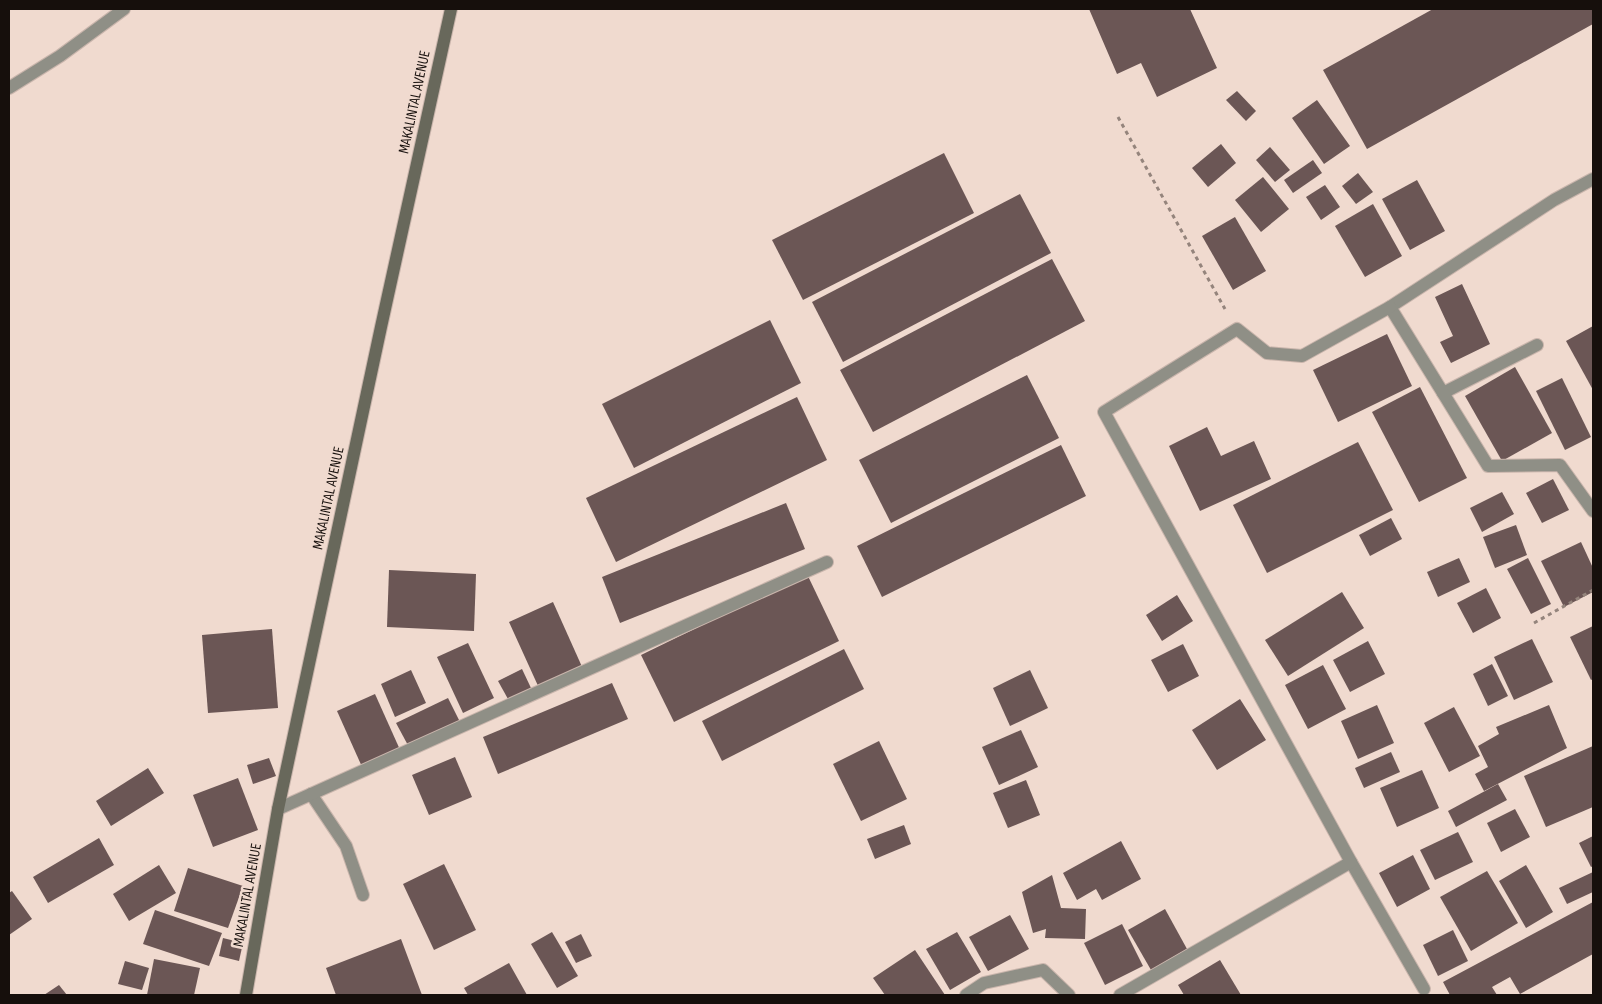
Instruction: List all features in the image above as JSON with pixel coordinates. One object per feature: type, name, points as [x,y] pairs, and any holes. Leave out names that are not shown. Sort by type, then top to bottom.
[{"type":"main road","name":"MAKALINTAL AVENUE","points":[[246,995],[278,810],[451,9]]},
{"type":"street","points":[[9,88],[60,56],[124,9]]},
{"type":"street","points":[[1424,988],[1351,862],[1104,412],[1237,330],[1267,353],[1302,356],[1390,307],[1554,200],[1593,178]]},
{"type":"street","points":[[1390,307],[1488,466],[1560,466],[1593,511]]},
{"type":"street","points":[[1443,392],[1537,345]]},
{"type":"street","points":[[278,810],[827,562]]},
{"type":"street","points":[[311,794],[346,846],[363,895]]},
{"type":"street","points":[[1120,995],[1351,862]]},
{"type":"street","points":[[966,995],[984,983],[1043,970],[1069,995]]},
{"type":"path","points":[[1118,117],[1237,330]]},
{"type":"path","points":[[1534,623],[1593,590]]},
{"type":"building","points":[[1089,9],[1190,9],[1217,68],[1157,97],[1141,63],[1117,74]]},
{"type":"building","points":[[1433,9],[1593,9],[1593,24],[1367,149],[1323,70]]},
{"type":"building","points":[[1237,91],[1256,111],[1246,121],[1226,100]]},
{"type":"building","points":[[1317,100],[1350,146],[1324,164],[1292,118]]},
{"type":"building","points":[[1221,144],[1236,163],[1208,187],[1192,168]]},
{"type":"building","points":[[1270,147],[1290,170],[1275,182],[1256,160]]},
{"type":"building","points":[[944,153],[974,213],[803,300],[772,240]]},
{"type":"building","points":[[1313,160],[1322,173],[1293,193],[1284,180]]},
{"type":"building","points":[[1358,173],[1373,192],[1356,204],[1342,186]]},
{"type":"building","points":[[1263,177],[1289,209],[1261,232],[1235,200]]},
{"type":"building","points":[[1417,180],[1445,231],[1410,250],[1382,199]]},
{"type":"building","points":[[1325,185],[1340,207],[1321,220],[1306,197]]},
{"type":"building","points":[[1020,194],[1051,253],[843,362],[812,302]]},
{"type":"building","points":[[1373,204],[1402,256],[1365,277],[1335,226]]},
{"type":"building","points":[[1235,217],[1266,271],[1233,290],[1202,236]]},
{"type":"building","points":[[1052,259],[1085,321],[873,432],[840,370]]},
{"type":"building","points":[[1462,284],[1490,344],[1451,363],[1440,342],[1453,336],[1435,297]]},
{"type":"building","points":[[770,320],[801,383],[634,468],[602,404]]},
{"type":"building","points":[[1593,326],[1593,390],[1566,341]]},
{"type":"building","points":[[1387,334],[1412,386],[1338,422],[1313,370]]},
{"type":"building","points":[[1515,367],[1552,433],[1502,461],[1465,396]]},
{"type":"building","points":[[1027,375],[1059,438],[891,523],[859,460]]},
{"type":"building","points":[[1562,378],[1591,437],[1565,450],[1536,391]]},
{"type":"building","points":[[1420,387],[1467,478],[1419,502],[1372,412]]},
{"type":"building","points":[[797,397],[827,460],[616,562],[586,498]]},
{"type":"building","points":[[1207,427],[1221,456],[1254,441],[1271,479],[1200,511],[1169,446]]},
{"type":"building","points":[[1358,442],[1393,510],[1267,573],[1233,505]]},
{"type":"building","points":[[1061,445],[1086,496],[882,597],[857,546]]},
{"type":"building","points":[[1553,479],[1569,510],[1542,523],[1526,493]]},
{"type":"building","points":[[1502,492],[1514,514],[1482,532],[1470,508]]},
{"type":"building","points":[[786,503],[805,549],[620,623],[602,577]]},
{"type":"building","points":[[1391,518],[1402,539],[1370,556],[1359,535]]},
{"type":"building","points":[[1516,525],[1527,555],[1495,568],[1483,537]]},
{"type":"building","points":[[1581,542],[1593,568],[1593,592],[1564,607],[1541,561]]},
{"type":"building","points":[[1459,558],[1470,582],[1438,597],[1427,572]]},
{"type":"building","points":[[1528,558],[1551,604],[1531,614],[1507,569]]},
{"type":"building","points":[[389,570],[476,574],[474,631],[387,627]]},
{"type":"building","points":[[807,574],[839,641],[674,722],[641,655]]},
{"type":"building","points":[[1486,588],[1501,618],[1473,633],[1457,603]]},
{"type":"building","points":[[1342,592],[1364,628],[1288,676],[1265,640]]},
{"type":"building","points":[[1177,595],[1193,621],[1162,641],[1146,615]]},
{"type":"building","points":[[553,602],[583,669],[539,688],[509,622]]},
{"type":"building","points":[[1593,626],[1593,679],[1591,680],[1570,637]]},
{"type":"building","points":[[272,629],[278,708],[208,713],[202,635]]},
{"type":"building","points":[[1532,639],[1553,682],[1514,700],[1494,657]]},
{"type":"building","points":[[1368,641],[1385,674],[1350,692],[1333,660]]},
{"type":"building","points":[[468,643],[494,698],[463,713],[437,657]]},
{"type":"building","points":[[1183,644],[1199,676],[1168,692],[1151,660]]},
{"type":"building","points":[[844,649],[864,689],[722,761],[702,721]]},
{"type":"building","points":[[1492,664],[1508,696],[1488,706],[1473,674]]},
{"type":"building","points":[[1323,665],[1346,709],[1308,729],[1285,685]]},
{"type":"building","points":[[522,669],[531,688],[508,699],[498,681]]},
{"type":"building","points":[[411,670],[426,703],[395,717],[381,684]]},
{"type":"building","points":[[1030,670],[1048,708],[1010,726],[993,688]]},
{"type":"building","points":[[612,683],[628,719],[498,774],[483,737]]},
{"type":"building","points":[[375,694],[401,752],[363,769],[337,711]]},
{"type":"building","points":[[448,698],[461,724],[410,749],[396,723]]},
{"type":"building","points":[[1240,699],[1266,740],[1217,770],[1192,730]]},
{"type":"building","points":[[1377,705],[1394,743],[1358,759],[1341,721]]},
{"type":"building","points":[[1549,705],[1567,748],[1484,791],[1475,774],[1488,767],[1478,746],[1499,734],[1496,727]]},
{"type":"building","points":[[1454,707],[1480,756],[1449,772],[1424,723]]},
{"type":"building","points":[[1021,730],[1038,767],[999,785],[982,747]]},
{"type":"building","points":[[879,741],[907,799],[861,821],[833,764]]},
{"type":"building","points":[[1593,746],[1593,807],[1546,827],[1524,776]]},
{"type":"building","points":[[1391,752],[1400,772],[1364,788],[1355,768]]},
{"type":"building","points":[[455,757],[472,797],[429,815],[412,775]]},
{"type":"building","points":[[269,758],[276,776],[253,784],[247,765]]},
{"type":"building","points":[[148,768],[164,793],[111,826],[96,801]]},
{"type":"building","points":[[1422,770],[1439,808],[1397,827],[1380,788]]},
{"type":"building","points":[[238,778],[258,830],[213,847],[193,795]]},
{"type":"building","points":[[1026,780],[1040,815],[1008,828],[993,793]]},
{"type":"building","points":[[1498,784],[1507,800],[1456,827],[1448,811]]},
{"type":"building","points":[[1515,809],[1530,837],[1501,852],[1487,823]]},
{"type":"building","points":[[904,825],[911,844],[875,859],[867,839]]},
{"type":"building","points":[[1458,832],[1473,862],[1435,880],[1420,850]]},
{"type":"building","points":[[1593,836],[1593,866],[1591,867],[1579,843]]},
{"type":"building","points":[[99,838],[114,865],[48,903],[33,877]]},
{"type":"building","points":[[1121,841],[1141,879],[1102,900],[1096,889],[1077,900],[1063,873]]},
{"type":"building","points":[[1413,855],[1430,889],[1397,907],[1379,873]]},
{"type":"building","points":[[444,864],[476,930],[434,950],[403,884]]},
{"type":"building","points":[[159,865],[176,893],[129,921],[113,894]]},
{"type":"building","points":[[1526,865],[1553,912],[1526,928],[1499,881]]},
{"type":"building","points":[[188,868],[243,886],[228,928],[174,911]]},
{"type":"building","points":[[1487,871],[1518,923],[1471,951],[1440,897]]},
{"type":"building","points":[[1593,872],[1593,892],[1567,904],[1559,888]]},
{"type":"building","points":[[1052,875],[1061,908],[1086,909],[1085,939],[1045,938],[1046,929],[1033,933],[1022,892]]},
{"type":"building","points":[[12,891],[32,919],[9,935],[9,893]]},
{"type":"building","points":[[1593,902],[1593,954],[1520,994],[1510,977],[1492,987],[1497,995],[1450,995],[1443,982]]},
{"type":"building","points":[[1165,909],[1187,949],[1151,970],[1128,930]]},
{"type":"building","points":[[155,910],[222,933],[209,966],[143,944]]},
{"type":"building","points":[[1010,915],[1029,949],[988,971],[969,937]]},
{"type":"building","points":[[1122,924],[1143,966],[1105,985],[1084,943]]},
{"type":"building","points":[[1453,930],[1468,961],[1438,976],[1423,945]]},
{"type":"building","points":[[552,932],[578,976],[557,988],[531,944]]},
{"type":"building","points":[[957,932],[981,972],[950,990],[926,949]]},
{"type":"building","points":[[581,934],[592,956],[576,963],[565,942]]},
{"type":"building","points":[[223,938],[243,943],[239,961],[219,956]]},
{"type":"building","points":[[401,939],[422,995],[336,995],[326,968]]},
{"type":"building","points":[[915,950],[945,995],[885,995],[873,978]]},
{"type":"building","points":[[154,959],[200,968],[194,995],[147,995]]},
{"type":"building","points":[[1220,960],[1241,995],[1184,995],[1178,985]]},
{"type":"building","points":[[125,961],[149,968],[142,990],[118,984]]},
{"type":"building","points":[[509,963],[527,995],[468,995],[464,988]]},
{"type":"building","points":[[59,985],[67,995],[44,995]]}]
